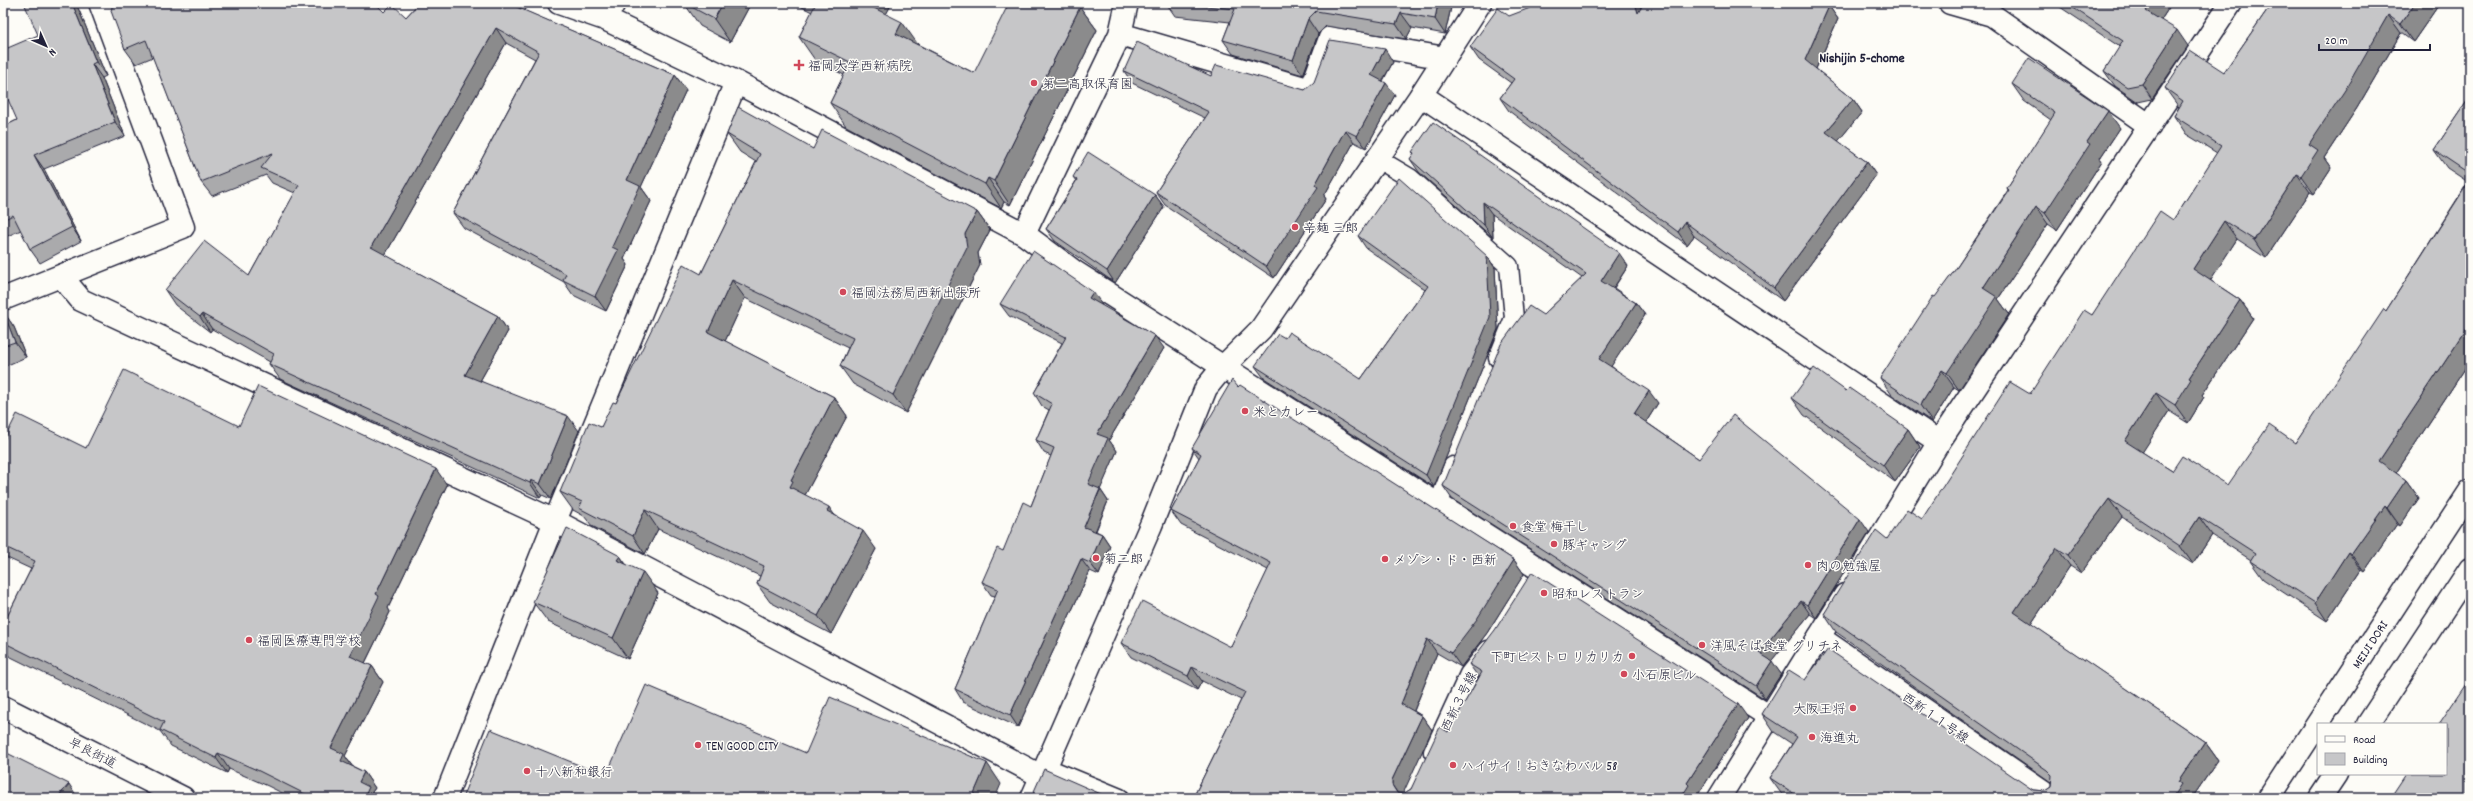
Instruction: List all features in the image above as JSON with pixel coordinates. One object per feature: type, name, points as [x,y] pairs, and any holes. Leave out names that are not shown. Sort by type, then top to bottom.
[{"type":"street","points":[[3,299],[183,227],[100,3]]},
{"type":"street","points":[[558,3],[609,11],[736,82],[1024,234],[1075,272],[1438,504],[1536,576],[1770,716]]},
{"type":"street","points":[[1024,234],[1120,34],[1127,3]]},
{"type":"street","points":[[1032,798],[1151,525],[1206,388],[1224,366],[1261,328],[1421,96],[1480,3]]},
{"type":"street","points":[[1950,3],[1992,15],[2150,126]]},
{"type":"street","points":[[1719,798],[1939,442],[2231,3]]},
{"type":"street","points":[[1120,34],[1311,90],[1330,38],[1445,58]]},
{"type":"street","points":[[445,798],[555,521],[736,82]]},
{"type":"street","points":[[1421,96],[1939,442]]},
{"type":"street","points":[[61,276],[81,300],[555,521],[1043,772]]},
{"type":"street","name":"MEIJI DORI","points":[[2318,723],[2470,491]]},
{"type":"street","points":[[2369,723],[2470,569]]},
{"type":"street","name":"西新１１号線","points":[[1819,637],[2053,798]]},
{"type":"street","name":"早良街道","points":[[6,713],[183,798]]},
{"type":"street","name":"MEIJI DORI","points":[[2269,798],[2317,725]]},
{"type":"street","points":[[2320,798],[2335,775]]},
{"type":"lane","points":[[1378,159],[1410,178],[1510,266],[1514,318],[1490,377]]},
{"type":"lane","points":[[1438,504],[1461,448]]},
{"type":"lane","name":"西新３号線","points":[[1427,766],[1469,674],[1496,639]]},
{"type":"lane","points":[[1043,772],[1120,798]]},
{"type":"building","points":[[24,3],[72,3],[96,62],[92,64],[115,122],[34,155],[72,227],[30,249],[13,215],[3,220],[3,127],[17,120],[3,88],[3,50],[38,35]]},
{"type":"building","points":[[113,3],[375,3],[384,12],[392,4],[406,17],[419,3],[513,3],[512,5],[675,75],[627,180],[640,186],[612,247],[618,250],[595,296],[563,280],[566,274],[453,213],[539,52],[496,28],[371,247],[498,316],[465,375],[568,416],[540,484],[531,480],[530,483],[269,364],[274,354],[202,314],[200,317],[165,290],[204,241],[249,276],[299,185],[261,168],[273,153],[201,182],[146,40],[125,49],[111,11]]},
{"type":"building","points":[[684,3],[723,3],[714,19]]},
{"type":"building","points":[[816,3],[864,3],[902,22],[896,34],[974,73],[1009,3],[1072,3],[1080,7],[994,181],[988,178],[985,184],[830,103],[850,62],[799,37]]},
{"type":"building","points":[[1176,3],[1438,3],[1435,19],[1401,13],[1396,24],[1316,11],[1308,19],[1293,60],[1223,40],[1235,9]]},
{"type":"building","points":[[1543,3],[1635,3],[1638,13],[1644,3],[1821,3],[1829,6],[1805,60],[1853,99],[1826,132],[1867,162],[1774,288],[1685,222],[1678,232],[1500,98],[1514,79],[1470,47],[1498,8],[1509,16]]},
{"type":"building","points":[[2066,3],[2151,3],[2146,11],[2177,30],[2142,84],[2127,87],[2104,71],[2123,41]]},
{"type":"building","points":[[2272,3],[2415,3],[2400,24],[2388,15],[2345,90],[2309,144],[2318,150],[2301,176],[2297,174],[2254,240],[2224,221],[2193,269],[2240,300],[2189,378],[2191,379],[2175,405],[2156,393],[2125,441],[2172,471],[2182,456],[2228,485],[2269,425],[2295,443],[2384,309],[2386,311],[2470,180],[2470,324],[2379,461],[2406,480],[2387,508],[2385,506],[2351,554],[2348,552],[2315,603],[2250,561],[2255,553],[2199,517],[2180,546],[2109,499],[2068,555],[2057,548],[2014,612],[2205,742],[2178,782],[2181,784],[2172,798],[1801,798],[1770,778],[1797,737],[1762,714],[1789,670],[1805,680],[1828,649],[2033,790],[2045,791],[2051,787],[2052,775],[2047,770],[1824,614],[1876,530],[1887,539],[1907,509],[1922,519],[2010,382],[2030,394],[2084,310],[2092,315],[2160,211],[2173,220],[2221,146],[2174,116],[2183,101],[2165,88],[2190,50],[2224,72]]},
{"type":"building","points":[[1330,40],[1385,49],[1371,75],[1386,83],[1357,136],[1345,130],[1315,185],[1318,187],[1266,266],[1156,192],[1209,112],[1124,71],[1137,42],[1211,76],[1216,65],[1305,90],[1314,82]]},
{"type":"building","points":[[2029,58],[2108,111],[2087,142],[2090,144],[2045,213],[2036,207],[1983,288],[1997,297],[1947,373],[1942,370],[1920,405],[1880,378],[1933,296],[1935,297],[1955,270],[2009,190],[2007,188],[2055,113],[2012,84]]},
{"type":"building","points":[[2470,97],[2470,174],[2434,150]]},
{"type":"building","points":[[738,107],[813,149],[822,130],[977,212],[965,234],[967,247],[893,395],[840,366],[853,338],[732,280],[708,332],[834,397],[791,480],[793,481],[790,487],[829,507],[827,511],[863,531],[818,616],[757,584],[764,566],[645,510],[633,536],[579,508],[582,502],[560,492],[589,422],[601,427],[613,402],[616,403],[683,264],[701,274],[760,154],[727,134]]},
{"type":"building","points":[[1433,122],[1619,253],[1601,281],[1636,303],[1599,359],[1649,391],[1634,414],[1699,459],[1733,415],[1860,519],[1807,605],[1801,601],[1759,653],[1772,661],[1756,686],[1443,486],[1501,344],[1529,306],[1543,315],[1586,274],[1483,202],[1484,225],[1410,159],[1414,153],[1412,152]]},
{"type":"building","points":[[1088,152],[1155,195],[1107,271],[1046,229],[1077,180],[1073,177]]},
{"type":"building","points":[[1399,178],[1487,256],[1490,317],[1426,475],[1255,366],[1278,334],[1285,338],[1289,332],[1361,379],[1428,286],[1358,236]]},
{"type":"building","points":[[1033,251],[1093,292],[1089,298],[1155,336],[1097,434],[1108,438],[1088,484],[1100,489],[1084,527],[1102,534],[1090,563],[1081,559],[1010,715],[955,689],[998,589],[982,582],[997,548],[1003,551],[1023,502],[1031,506],[1054,448],[1036,440],[1052,404],[1034,393],[1066,337],[1000,304]]},
{"type":"building","points":[[3,311],[15,342],[3,346]]},
{"type":"building","points":[[1814,368],[1846,391],[1849,388],[1908,429],[1883,465],[1792,398]]},
{"type":"building","points":[[124,370],[239,426],[258,386],[436,469],[376,594],[379,596],[350,656],[372,666],[331,748],[344,754],[341,761],[364,772],[359,782],[369,787],[364,798],[313,798],[257,770],[218,753],[216,758],[160,730],[164,722],[3,642],[3,625],[35,561],[3,546],[3,442],[17,414],[86,448]]},
{"type":"building","points":[[1232,380],[1238,387],[1240,385],[1514,560],[1477,619],[1451,653],[1427,639],[1401,704],[1422,716],[1392,780],[1392,785],[1397,793],[1403,794],[1411,789],[1440,727],[1448,732],[1482,672],[1469,664],[1495,630],[1532,572],[1738,704],[1687,783],[1689,785],[1681,798],[1193,798],[1245,692],[1192,667],[1188,676],[1121,643],[1142,601],[1231,647],[1271,563],[1171,511],[1201,454],[1192,448]]},
{"type":"building","points":[[567,528],[620,556],[617,560],[643,572],[613,638],[533,602]]},
{"type":"building","points":[[2470,678],[2470,798],[2390,798],[2405,775],[2447,775],[2447,723],[2440,723]]},
{"type":"building","points":[[646,685],[806,753],[830,697],[987,763],[972,798],[462,798],[490,729],[606,776]]},
{"type":"building","points":[[3,751],[69,784],[57,798],[3,798]]},
{"type":"building","points":[[1044,769],[1110,798],[1031,798]]},
{"type":"place","name":"福岡大学西新病院","points":[[799,65]]},
{"type":"place","name":"第二高取保育園","points":[[1034,83]]},
{"type":"place","name":"辛麺 三郎","points":[[1295,227]]},
{"type":"place","name":"福岡法務局西新出張所","points":[[843,292]]},
{"type":"place","name":"米とカレー","points":[[1245,411]]},
{"type":"place","name":"食堂 梅干し","points":[[1513,526]]},
{"type":"place","name":"豚ギャング","points":[[1554,544]]},
{"type":"place","name":"菊二郎","points":[[1096,558]]},
{"type":"place","name":"メゾン・ド・西新","points":[[1385,559]]},
{"type":"place","name":"肉の勉強屋","points":[[1808,565]]},
{"type":"place","name":"昭和レストラン","points":[[1544,593]]},
{"type":"place","name":"福岡医療専門学校","points":[[249,640]]},
{"type":"place","name":"洋風そば食堂 グリチネ","points":[[1702,645]]},
{"type":"place","name":"下町ビストロ リカリカ","points":[[1632,656]]},
{"type":"place","name":"小石原ビル","points":[[1624,674]]},
{"type":"place","name":"大阪王将","points":[[1853,708]]},
{"type":"place","name":"海進丸","points":[[1812,737]]},
{"type":"place","name":"TEN GOOD CITY","points":[[698,745]]},
{"type":"place","name":"ハイサイ！おきなわバル 58","points":[[1453,765]]},
{"type":"place","name":"十八新和銀行","points":[[527,771]]},
{"type":"district","name":"Nishijin 5-chome","points":[[1862,57]]}]
